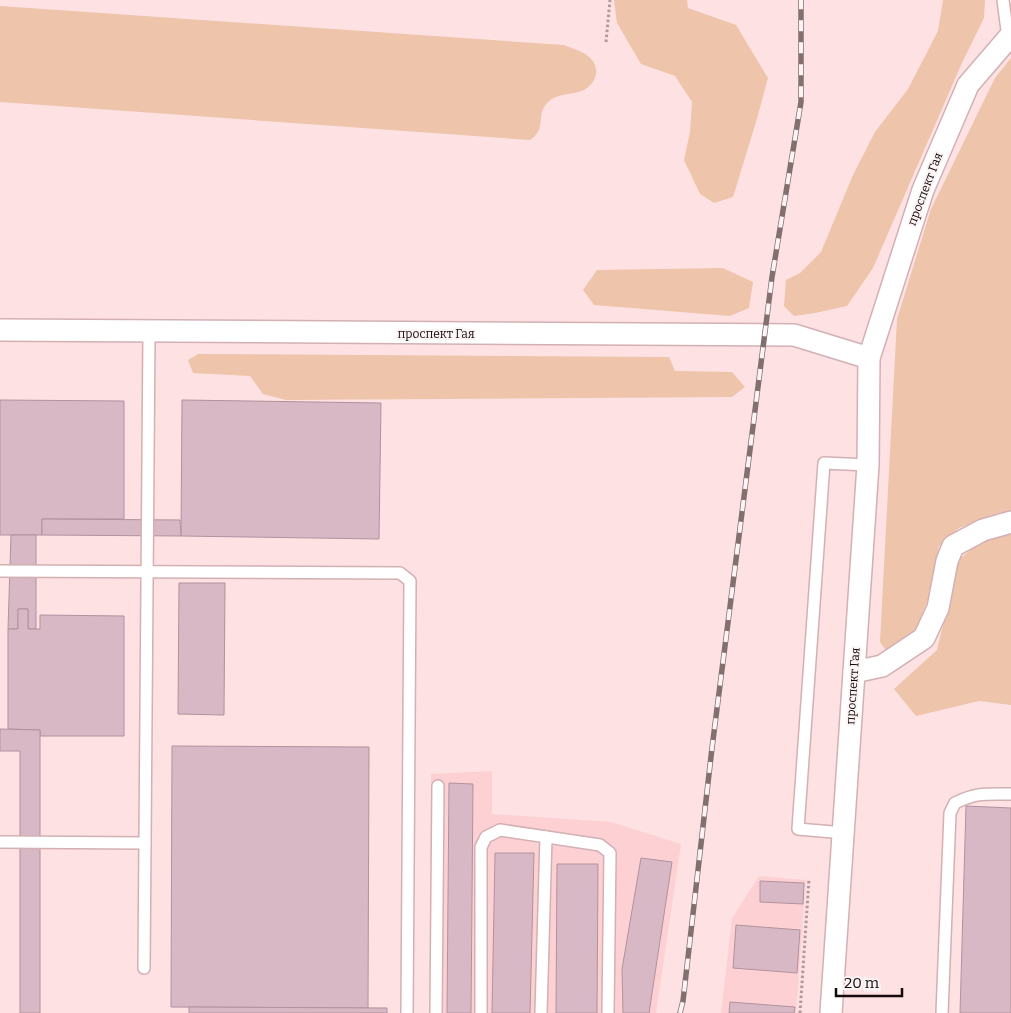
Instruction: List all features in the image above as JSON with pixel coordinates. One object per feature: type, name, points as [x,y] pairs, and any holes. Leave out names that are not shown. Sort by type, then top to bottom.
[{"type":"street","name":"проспект Гая","points":[[831,1013],[868,466],[868,358],[923,190],[968,85],[1009,36]]},
{"type":"street","name":"проспект Гая","points":[[0,330],[794,335],[868,358]]},
{"type":"street","points":[[854,672],[882,666],[924,638],[938,608],[947,561],[954,546],[983,530],[1011,522]]},
{"type":"lane","points":[[1003,0],[1009,36]]},
{"type":"lane","points":[[144,968],[149,332]]},
{"type":"lane","points":[[844,834],[798,829],[798,819],[824,463],[868,466]]},
{"type":"lane","points":[[0,571],[400,573],[410,582],[407,1013]]},
{"type":"lane","points":[[436,1013],[438,786]]},
{"type":"lane","points":[[942,1013],[950,813],[955,803],[967,796],[1011,794]]},
{"type":"lane","points":[[481,1013],[481,847],[486,837],[500,830],[600,845],[610,853],[608,1013]]},
{"type":"lane","points":[[541,1013],[546,837]]},
{"type":"lane","points":[[0,842],[144,843]]},
{"type":"path","points":[[606,42],[610,0]]},
{"type":"path","points":[[800,1013],[809,879]]},
{"type":"shaded area","points":[[614,0],[687,0],[688,8],[736,25],[768,78],[733,197],[714,203],[700,194],[684,160],[690,132],[692,102],[675,76],[641,64],[617,23]]},
{"type":"shaded area","points":[[943,0],[985,0],[984,18],[961,65],[873,268],[847,306],[794,316],[784,306],[786,280],[800,273],[821,252],[853,175],[875,132],[908,89],[938,31]]},
{"type":"shaded area","points":[[0,6],[564,45],[588,56],[595,64],[596,72],[590,86],[584,90],[558,96],[547,103],[542,110],[538,132],[530,140],[0,102]]},
{"type":"shaded area","points":[[1011,58],[1011,512],[998,513],[959,528],[939,546],[931,592],[917,627],[898,649],[887,652],[880,642],[897,319],[931,209],[995,78]]},
{"type":"shaded area","points":[[723,268],[753,282],[749,308],[730,316],[594,305],[583,290],[597,270]]},
{"type":"shaded area","points":[[198,354],[669,357],[675,371],[732,372],[745,387],[732,397],[286,400],[263,394],[250,376],[193,373],[188,360]]},
{"type":"shaded area","points":[[1011,531],[1011,705],[979,701],[916,716],[894,689],[937,650],[959,559],[978,544]]},
{"type":"shaded area","points":[[492,771],[492,814],[611,822],[681,844],[656,1013],[430,1013],[431,774]]},
{"type":"shaded area","points":[[759,876],[806,880],[796,1013],[721,1013],[732,918]]},
{"type":"building","points":[[0,400],[124,401],[124,519],[42,519],[42,535],[0,535]]},
{"type":"building","points":[[182,400],[381,403],[379,539],[181,536]]},
{"type":"building","points":[[42,519],[180,520],[181,536],[42,535]]},
{"type":"building","points":[[11,535],[36,535],[36,629],[28,629],[28,609],[18,609],[18,629],[8,629]]},
{"type":"building","points":[[179,583],[225,583],[224,715],[178,714]]},
{"type":"building","points":[[18,609],[28,609],[28,629],[40,629],[40,615],[124,616],[124,736],[40,736],[40,730],[8,729],[8,629],[18,629]]},
{"type":"building","points":[[0,729],[40,730],[40,1013],[20,1013],[20,751],[0,751]]},
{"type":"building","points":[[172,746],[369,747],[368,1008],[171,1007]]},
{"type":"building","points":[[449,783],[473,784],[471,1013],[447,1013]]},
{"type":"building","points":[[966,806],[1011,808],[1011,1013],[960,1013]]},
{"type":"building","points":[[495,853],[534,853],[530,1013],[492,1013]]},
{"type":"building","points":[[641,858],[672,862],[649,1013],[623,1013],[622,969]]},
{"type":"building","points":[[557,864],[598,864],[597,1013],[556,1013]]},
{"type":"building","points":[[760,881],[804,883],[803,904],[760,902]]},
{"type":"building","points":[[736,925],[800,930],[797,973],[733,968]]},
{"type":"building","points":[[730,1002],[795,1007],[794,1013],[729,1013]]},
{"type":"building","points":[[189,1007],[387,1008],[387,1013],[189,1013]]},
{"type":"railway","points":[[680,1013],[772,277],[801,102],[801,0]]}]
